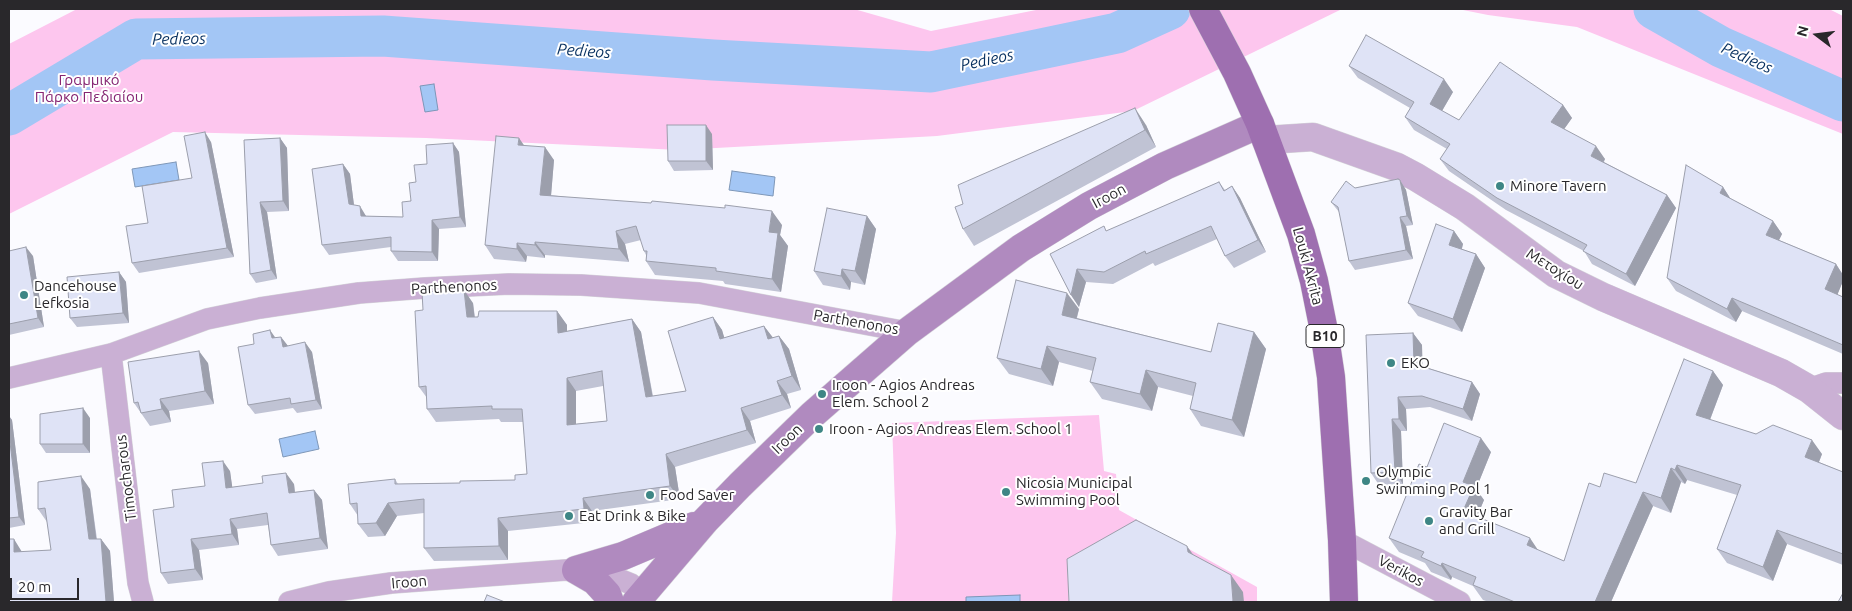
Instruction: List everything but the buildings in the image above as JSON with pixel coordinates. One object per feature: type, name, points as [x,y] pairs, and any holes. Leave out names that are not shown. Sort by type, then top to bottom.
[{"type":"main road","name":"Louki Akrita","points":[[1203,9],[1237,73],[1263,132],[1301,234],[1324,331],[1334,412],[1344,602]]},
{"type":"main road","name":"Iroon","points":[[639,598],[705,521],[740,484],[812,415],[907,332],[1022,248],[1090,206],[1165,166],[1263,132]]},
{"type":"main road","points":[[576,570],[645,548],[705,521]]},
{"type":"main road","points":[[576,570],[595,580],[607,594],[610,602]]},
{"type":"street","name":"Μετοχίου","points":[[1263,132],[1313,137],[1397,167],[1465,207],[1556,274],[1603,297],[1781,373],[1809,389],[1843,416]]},
{"type":"street","name":"Parthenonos","points":[[9,378],[111,354],[207,320],[260,308],[359,293],[425,288],[509,284],[581,285],[699,293],[907,332]]},
{"type":"street","name":"Timocharous","points":[[111,354],[138,583],[143,602]]},
{"type":"street","points":[[1809,389],[1826,383],[1843,383]]},
{"type":"street","name":"Verikos","points":[[1342,540],[1460,602]]},
{"type":"street","name":"Iroon","points":[[289,602],[329,592],[391,583],[576,570],[609,575],[631,584],[639,598]]},
{"type":"green space","name":"Γραμμικό Πάρκο Πεδιαίου","points":[[77,9],[854,9],[931,31],[1041,9],[1342,9],[1133,111],[937,136],[679,150],[426,138],[173,132],[9,214],[9,44]]},
{"type":"green space","points":[[1458,9],[1829,9],[1843,16],[1843,134],[1577,27]]},
{"type":"green space","name":"Nicosia Municipal Swimming Pool","points":[[1099,415],[1104,471],[1116,474],[1119,510],[1257,587],[1257,602],[892,602],[896,533],[892,423]]},
{"type":"water","points":[[434,84],[438,110],[425,112],[420,86]]},
{"type":"water","points":[[176,162],[179,180],[135,187],[132,169]]},
{"type":"water","points":[[732,171],[775,177],[773,196],[729,190]]},
{"type":"water","points":[[315,431],[319,449],[283,457],[279,439]]},
{"type":"water","points":[[1020,595],[1020,602],[966,602],[966,597]]},
{"type":"waterway","name":"Pedieos","points":[[9,115],[136,39],[383,36],[713,60],[931,72],[1117,33],[1170,9]]},
{"type":"waterway","name":"Pedieos","points":[[1654,9],[1721,47],[1843,101]]},
{"type":"place","name":"Minore Tavern","points":[[1500,186]]},
{"type":"place","name":"Dancehouse Lefkosia","points":[[24,295]]},
{"type":"place","name":"EKO","points":[[1391,363]]},
{"type":"place","name":"Iroon - Agios Andreas Elem. School 2","points":[[822,394]]},
{"type":"place","name":"Iroon - Agios Andreas Elem. School 1","points":[[819,429]]},
{"type":"place","name":"Olympic Swimming Pool 1","points":[[1366,481]]},
{"type":"place","name":"Nicosia Municipal Swimming Pool","points":[[1006,492]]},
{"type":"place","name":"Food Saver","points":[[650,495]]},
{"type":"place","name":"Eat Drink & Bike","points":[[569,516]]},
{"type":"place","name":"Gravity Bar and Grill","points":[[1429,521]]}]
